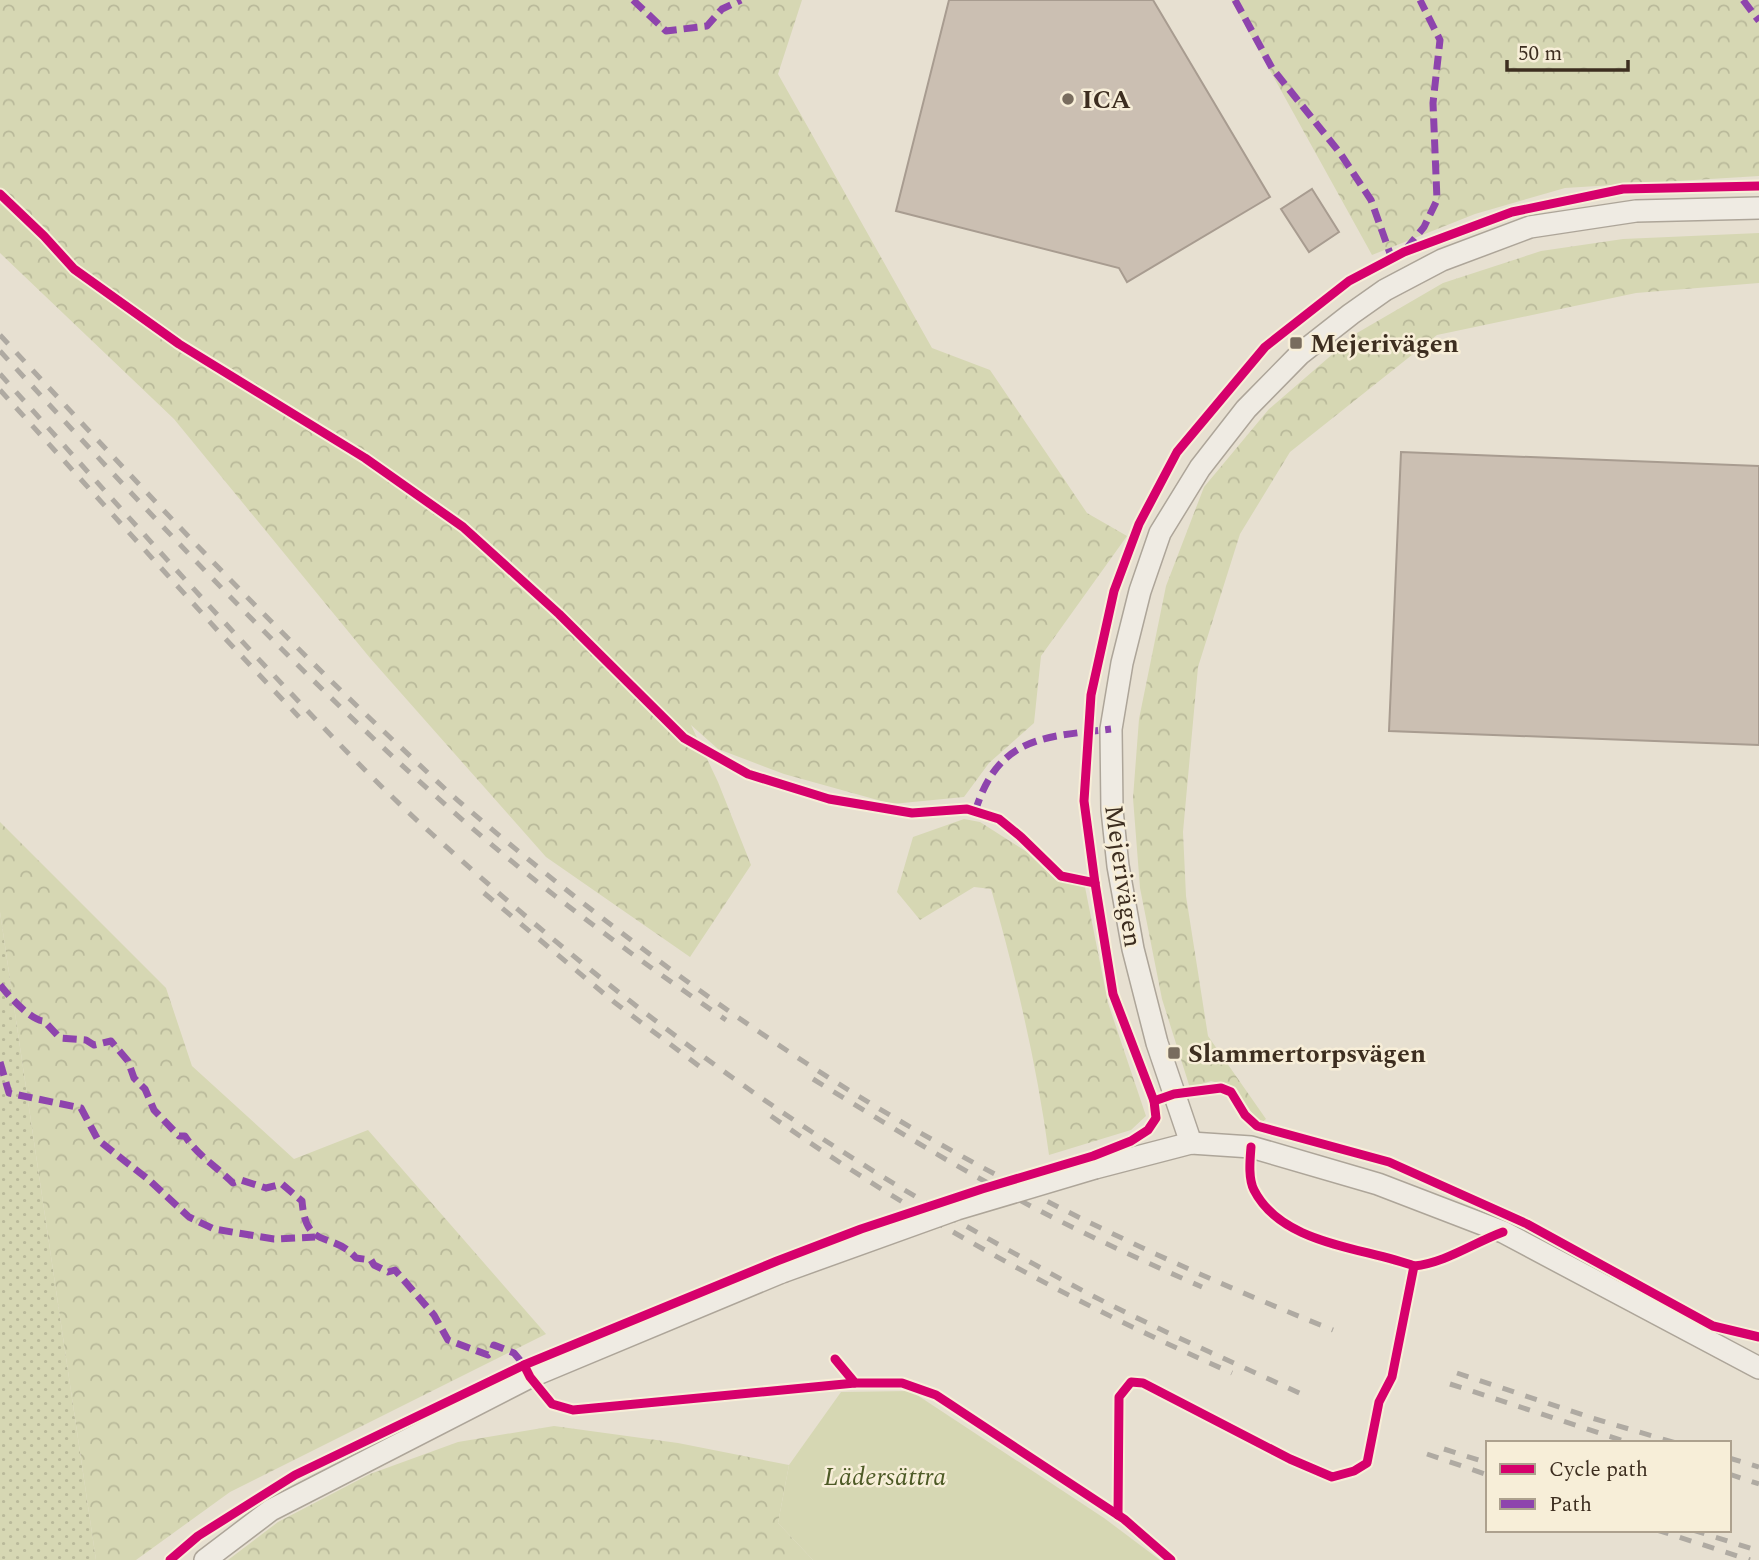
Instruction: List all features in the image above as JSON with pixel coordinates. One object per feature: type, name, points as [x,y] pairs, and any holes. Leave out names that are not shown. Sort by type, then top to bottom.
[{"type":"street","name":"Mejerivägen","points":[[1191,1143],[1157,1043],[1133,949],[1118,866],[1112,810],[1111,729],[1122,663],[1140,591],[1160,533],[1186,490],[1246,410],[1300,354],[1385,290],[1442,260],[1530,227],[1636,211],[1759,208]]},
{"type":"street","points":[[205,1560],[271,1510],[530,1377],[782,1272],[969,1205],[1191,1143],[1251,1147],[1378,1184],[1503,1233],[1759,1368]]},
{"type":"green space","points":[[0,0],[802,0],[778,74],[932,348],[990,370],[1087,513],[1127,536],[1041,656],[1034,723],[989,763],[964,797],[892,804],[784,774],[718,749],[691,725],[718,782],[751,865],[690,957],[546,857],[370,658],[174,419],[0,253]]},
{"type":"green space","points":[[1231,0],[1759,0],[1759,176],[1565,188],[1475,214],[1372,255]]},
{"type":"green space","points":[[1759,233],[1759,283],[1636,293],[1437,335],[1290,452],[1240,534],[1198,667],[1183,832],[1186,896],[1208,1036],[1266,1119],[1260,1124],[1233,1087],[1211,1081],[1190,1088],[1162,999],[1140,888],[1133,798],[1139,719],[1166,586],[1204,487],[1269,409],[1357,333],[1443,283],[1541,251],[1623,239]]},
{"type":"green space","points":[[964,819],[980,822],[1027,852],[1052,876],[1085,887],[1108,1003],[1146,1116],[1131,1130],[1049,1155],[1025,1021],[991,889],[974,887],[920,920],[897,892],[913,837]]},
{"type":"green space","points":[[0,822],[166,988],[192,1066],[294,1159],[368,1130],[546,1334],[230,1492],[136,1560],[96,1560],[0,912]]},
{"type":"green space","points":[[0,912],[96,1560],[0,1560]]},
{"type":"green space","name":"Lädersättra","points":[[911,1391],[1104,1518],[1160,1560],[813,1560],[778,1523],[789,1465],[841,1392]]},
{"type":"green space","points":[[554,1426],[678,1443],[789,1465],[778,1523],[813,1560],[228,1560],[278,1522],[370,1474],[458,1442]]},
{"type":"building","name":"ICA","points":[[949,0],[1153,0],[1270,197],[1127,282],[1119,268],[896,211]]},
{"type":"building","points":[[1312,189],[1339,232],[1309,252],[1281,209]]},
{"type":"building","points":[[1401,452],[1759,466],[1759,745],[1389,731]]},
{"type":"railway","points":[[0,335],[193,541],[343,692],[462,804],[630,939],[717,1003],[806,1063],[932,1140],[1129,1242],[1333,1330]]},
{"type":"railway","points":[[0,351],[219,585],[390,754],[482,837],[550,892],[726,1020]]},
{"type":"railway","points":[[0,374],[232,631],[368,773],[468,866],[617,991],[770,1104],[923,1201],[1073,1286],[1306,1396]]},
{"type":"railway","points":[[0,390],[299,717]]},
{"type":"railway","points":[[484,893],[614,1002],[699,1066]]},
{"type":"railway","points":[[813,1079],[977,1177],[1100,1241],[1202,1287]]},
{"type":"railway","points":[[771,1116],[881,1189],[995,1256],[1112,1317],[1232,1373]]},
{"type":"railway","points":[[1457,1373],[1669,1441]]},
{"type":"railway","points":[[1450,1384],[1624,1441]]},
{"type":"railway","points":[[1444,1449],[1486,1462]]},
{"type":"railway","points":[[1427,1454],[1486,1474]]},
{"type":"railway","points":[[1731,1459],[1759,1467]]},
{"type":"railway","points":[[1731,1475],[1759,1484]]},
{"type":"railway","points":[[1663,1532],[1750,1560]]},
{"type":"railway","points":[[1699,1532],[1759,1551]]},
{"type":"marked path","points":[[633,0],[666,31],[707,26],[722,9],[741,0]]},
{"type":"marked path","points":[[1235,0],[1272,68],[1340,153],[1371,200],[1392,259]]},
{"type":"marked path","points":[[1406,249],[1424,227],[1437,200],[1433,103],[1440,40],[1420,0]]},
{"type":"marked path","points":[[1743,0],[1759,21]]},
{"type":"marked path","points":[[975,812],[985,787],[1010,754],[1045,739],[1111,729]]},
{"type":"marked path","points":[[0,985],[20,1007],[44,1021],[60,1038],[86,1040],[94,1045],[111,1041],[128,1061],[134,1078],[145,1089],[154,1110],[179,1136],[185,1136],[201,1155],[233,1183],[241,1180],[266,1188],[282,1184],[302,1201],[304,1217],[315,1234],[338,1244],[356,1258],[371,1260],[374,1265],[388,1272],[395,1270],[434,1315],[448,1340],[488,1355],[494,1345],[514,1353],[524,1365]]},
{"type":"marked path","points":[[0,1062],[9,1093],[81,1108],[98,1140],[149,1180],[189,1217],[214,1229],[274,1239],[315,1237]]},
{"type":"cycle path","points":[[170,1560],[198,1536],[295,1475],[524,1365],[861,1229],[1093,1156],[1131,1141],[1148,1130],[1156,1118],[1154,1101],[1113,994],[1084,801],[1091,695],[1114,591],[1139,524],[1177,452],[1265,347],[1349,281],[1404,252],[1512,212],[1623,189],[1759,186]]},
{"type":"cycle path","points":[[0,194],[74,269],[179,344],[365,458],[463,527],[559,614],[684,738],[748,774],[829,799],[912,813],[967,809],[999,819],[1061,876],[1095,883]]},
{"type":"cycle path","points":[[1154,1101],[1174,1094],[1221,1088],[1231,1092],[1245,1115],[1257,1126],[1389,1162],[1527,1224],[1713,1326],[1759,1337]]},
{"type":"cycle path","points":[[1251,1147],[1252,1185],[1267,1208],[1284,1222],[1325,1242],[1414,1266],[1448,1257],[1503,1232]]},
{"type":"cycle path","points":[[1118,1515],[1119,1397],[1131,1382],[1143,1383],[1290,1459],[1332,1477],[1354,1471],[1367,1463],[1379,1402],[1392,1377],[1414,1266]]},
{"type":"cycle path","points":[[835,1359],[855,1383],[902,1383],[936,1395],[1124,1519],[1171,1560]]},
{"type":"cycle path","points":[[524,1365],[530,1377],[552,1404],[573,1410],[855,1383]]},
{"type":"place","name":"ICA","points":[[1068,99]]},
{"type":"place","name":"Mejerivägen","points":[[1296,343]]},
{"type":"place","name":"Slammertorpsvägen","points":[[1174,1053]]}]
